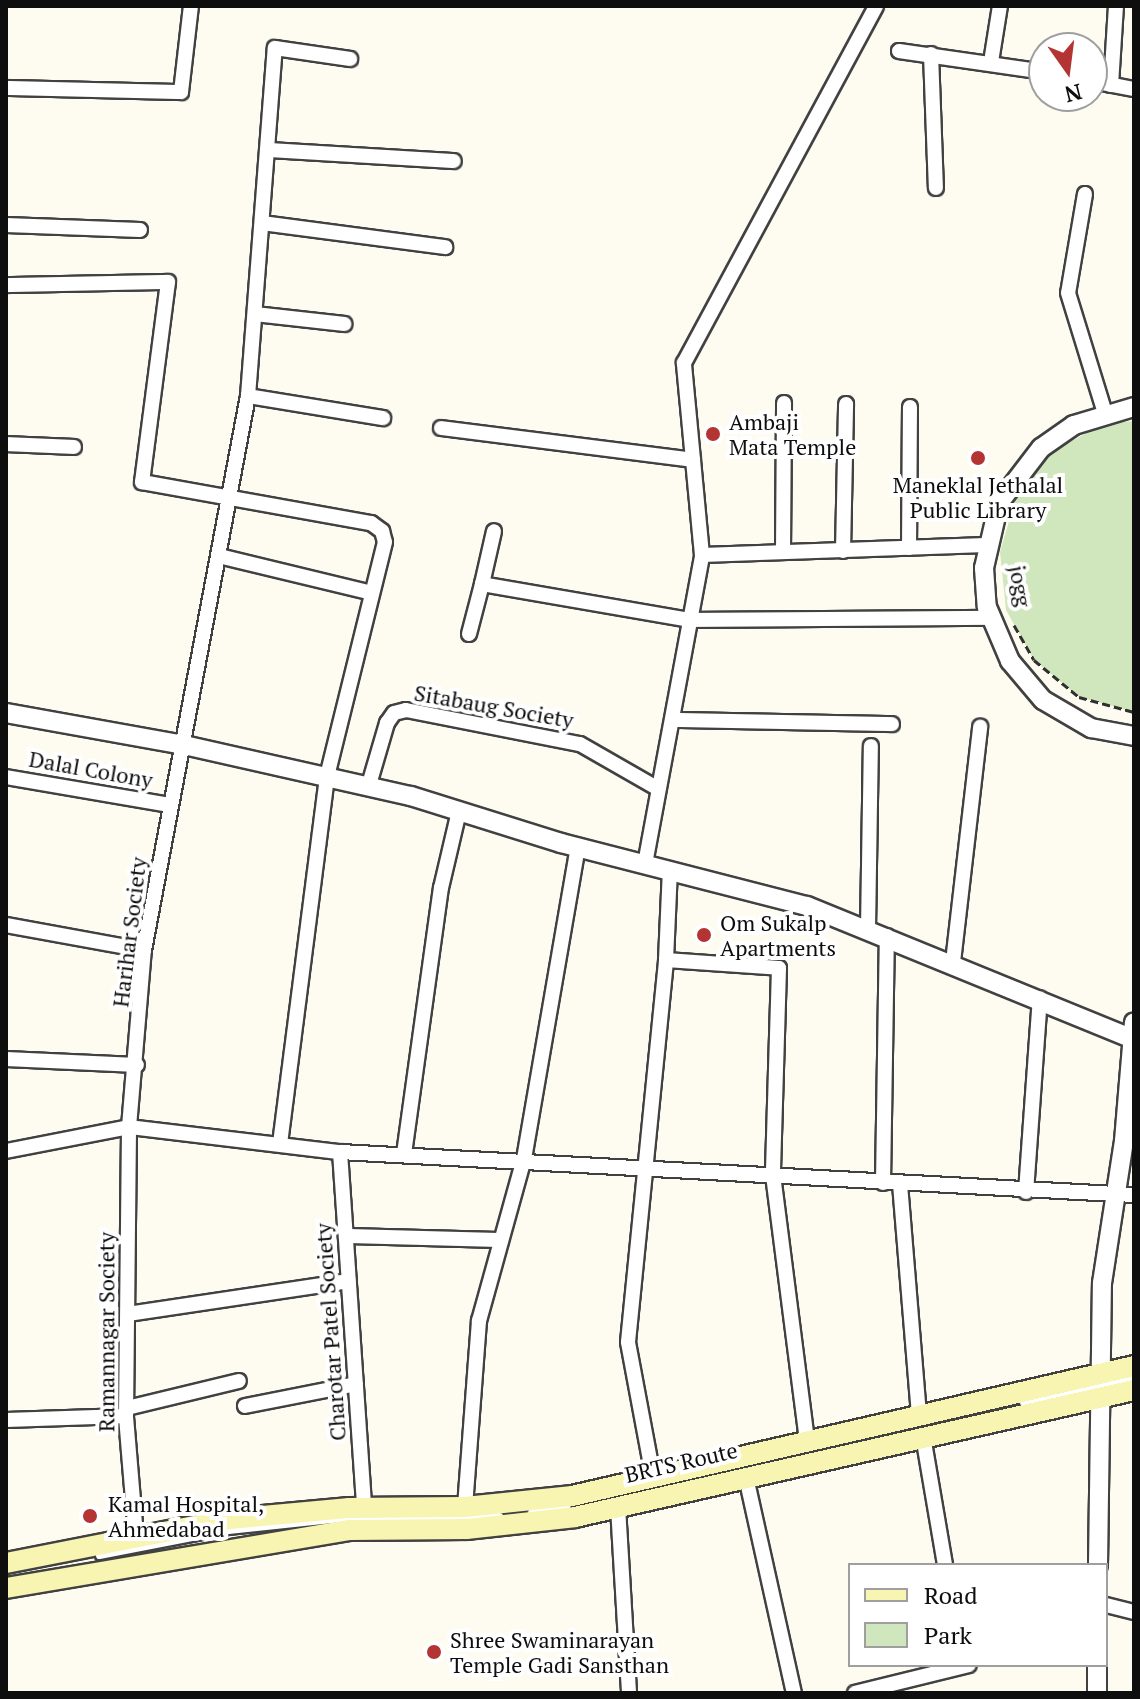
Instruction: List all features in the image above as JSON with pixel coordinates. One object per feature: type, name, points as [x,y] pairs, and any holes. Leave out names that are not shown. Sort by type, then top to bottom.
[{"type":"main road","points":[[6,1588],[350,1530],[467,1529],[618,1507],[923,1436],[1102,1385],[1134,1366]]},
{"type":"main road","points":[[6,1563],[230,1519],[364,1508],[465,1507],[572,1496],[919,1414],[1102,1385],[1134,1390]]},
{"type":"street","points":[[6,88],[181,92],[191,6]]},
{"type":"street","points":[[645,864],[655,787],[674,720],[702,555],[684,363],[876,6]]},
{"type":"street","points":[[991,62],[1000,6]]},
{"type":"street","points":[[1111,85],[1116,6]]},
{"type":"street","name":"Harihar Society","points":[[129,1127],[137,1065],[144,950],[248,396],[275,48],[350,59]]},
{"type":"street","points":[[899,51],[1028,69]]},
{"type":"street","points":[[931,54],[936,188]]},
{"type":"street","points":[[1108,84],[1134,89]]},
{"type":"street","points":[[268,150],[454,161]]},
{"type":"street","points":[[1085,194],[1068,293],[1105,413]]},
{"type":"street","points":[[262,223],[445,247]]},
{"type":"street","points":[[6,225],[140,230]]},
{"type":"street","points":[[6,285],[168,282],[142,482],[371,523],[382,531],[385,542],[327,777],[285,1144]]},
{"type":"street","points":[[255,314],[344,324]]},
{"type":"street","points":[[248,396],[383,418]]},
{"type":"street","points":[[783,552],[784,403]]},
{"type":"street","points":[[843,551],[846,404]]},
{"type":"street","points":[[909,548],[910,407]]},
{"type":"street","points":[[1134,407],[1105,413],[1074,425],[1041,448],[999,503],[986,545],[984,568],[992,618],[1010,661],[1043,700],[1091,728],[1134,736]]},
{"type":"street","points":[[441,428],[693,460]]},
{"type":"street","points":[[6,444],[74,447]]},
{"type":"street","points":[[469,634],[494,531]]},
{"type":"street","points":[[702,555],[986,545]]},
{"type":"street","points":[[219,556],[372,593]]},
{"type":"street","points":[[482,584],[691,620],[992,618]]},
{"type":"street","name":"Sitabaug Society","points":[[368,788],[387,723],[394,713],[406,710],[580,744],[655,787]]},
{"type":"street","points":[[6,713],[184,745],[327,777],[459,811],[578,847],[807,906],[1040,999],[1132,1030],[1115,1198],[1102,1283],[1098,1563]]},
{"type":"street","points":[[674,720],[892,724]]},
{"type":"street","points":[[953,962],[980,727]]},
{"type":"street","points":[[868,929],[871,746]]},
{"type":"street","name":"Dalal Colony","points":[[6,777],[169,805]]},
{"type":"street","points":[[404,1154],[441,888],[459,811]]},
{"type":"street","points":[[465,1507],[479,1321],[524,1159],[578,847]]},
{"type":"street","points":[[653,1476],[628,1342],[648,1167],[666,960],[670,870]]},
{"type":"street","points":[[6,925],[144,950]]},
{"type":"street","points":[[883,1183],[887,936]]},
{"type":"street","points":[[666,960],[779,968],[773,1175],[807,1440]]},
{"type":"street","points":[[1026,1192],[1040,999]]},
{"type":"street","points":[[6,1059],[137,1065]]},
{"type":"street","points":[[6,1151],[129,1127],[370,1153]]},
{"type":"street","name":"Ramannagar Society","points":[[129,1127],[126,1412],[136,1536]]},
{"type":"street","points":[[285,1144],[340,1152],[524,1159],[1115,1198],[1134,1195]]},
{"type":"street","name":"Charotar Patel Society","points":[[340,1152],[364,1508]]},
{"type":"street","points":[[900,1184],[919,1414]]},
{"type":"street","points":[[346,1236],[501,1240]]},
{"type":"street","points":[[128,1314],[349,1281]]},
{"type":"street","points":[[6,1420],[126,1412],[239,1381]]},
{"type":"street","points":[[245,1406],[356,1384]]},
{"type":"street","points":[[923,1436],[945,1563]]},
{"type":"street","points":[[746,1477],[794,1693]]},
{"type":"street","points":[[618,1507],[629,1693]]},
{"type":"street","points":[[1108,1606],[1134,1612]]},
{"type":"street","points":[[855,1693],[959,1667]]},
{"type":"street","points":[[1097,1667],[1097,1693]]},
{"type":"lane","name":"BRTS Route","points":[[6,1573],[228,1530],[343,1518],[513,1516],[1134,1378]]},
{"type":"path","name":"jogg","points":[[1013,623],[1034,660],[1079,697],[1134,712]]},
{"type":"green space","points":[[1134,421],[1134,712],[1079,697],[1034,660],[1006,610],[1000,552],[1016,497],[1052,452],[1103,424]]},
{"type":"place","name":"Ambaji Mata Temple","points":[[713,434]]},
{"type":"place","name":"Maneklal Jethalal Public Library","points":[[978,458]]},
{"type":"place","name":"Om Sukalp Apartments","points":[[704,935]]},
{"type":"place","name":"Kamal Hospital, Ahmedabad","points":[[90,1516]]},
{"type":"place","name":"Shree Swaminarayan Temple Gadi Sansthan","points":[[434,1652]]}]
